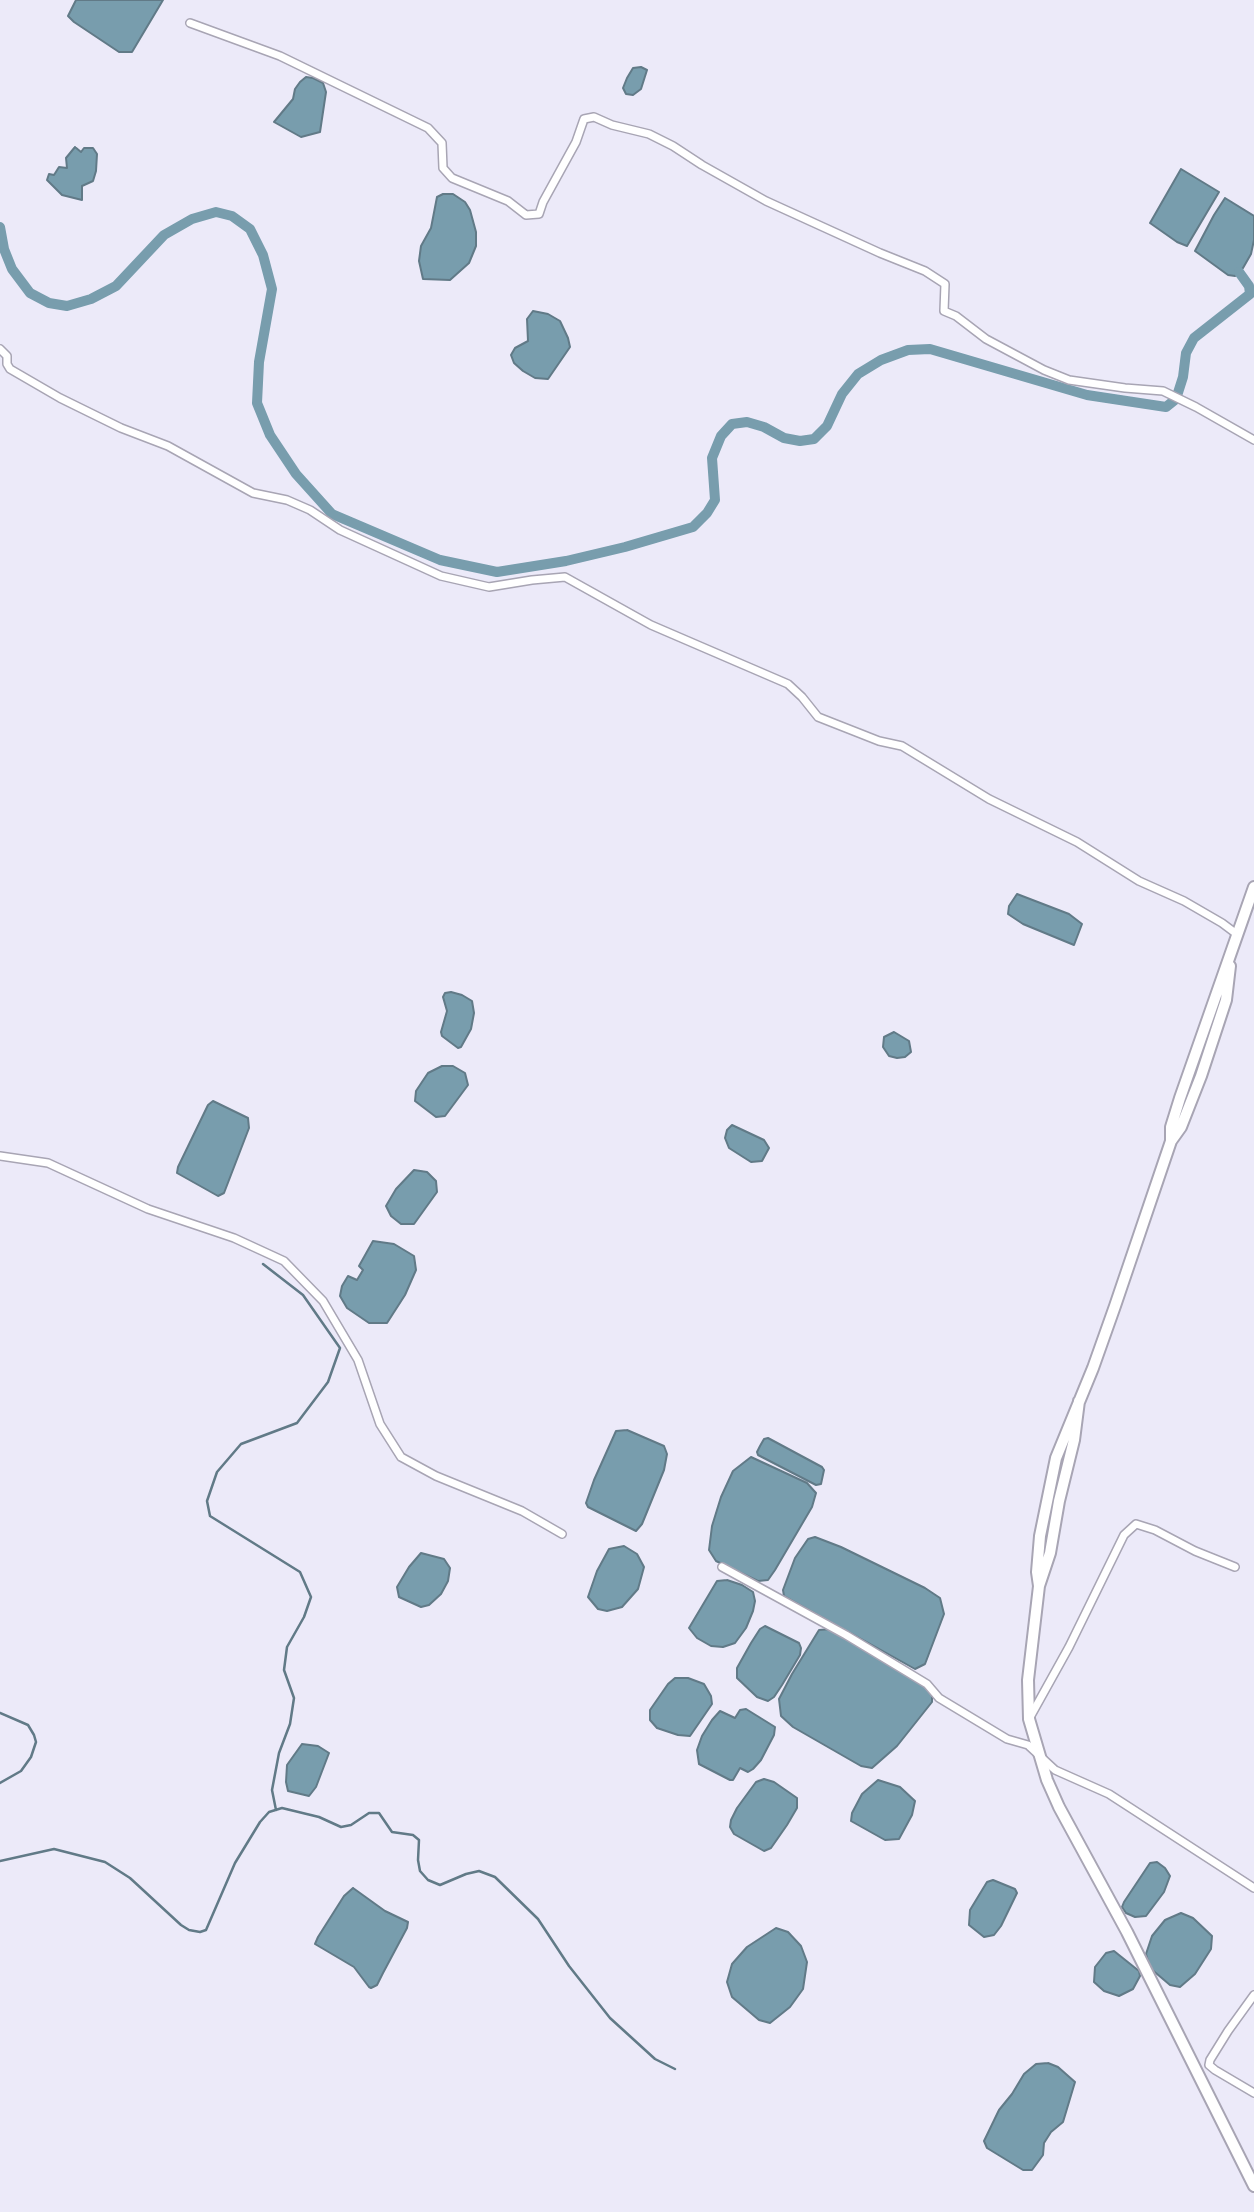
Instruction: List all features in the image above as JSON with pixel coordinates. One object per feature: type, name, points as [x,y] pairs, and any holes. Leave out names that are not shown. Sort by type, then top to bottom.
[{"type":"main road","points":[[1254,887],[1231,957],[1226,1000],[1188,1111],[1171,1140],[1115,1306],[1062,1439],[1046,1503],[1028,1680],[1029,1719],[1039,1757],[1059,1807],[1133,1944],[1254,2186]]},
{"type":"main road","points":[[1241,2156],[1254,2171]]},
{"type":"street","points":[[190,23],[280,56],[428,128],[442,143],[443,168],[452,178],[508,201],[526,215],[539,214],[576,142],[584,119],[594,117],[612,125],[649,134],[766,201],[925,271],[945,284],[944,311],[956,316],[986,339],[1045,370],[1069,380],[1163,391],[1254,440]]},
{"type":"street","points":[[0,349],[7,356],[10,369],[60,398],[121,428],[168,446],[253,493],[287,500],[310,510],[340,530],[441,576],[489,587],[565,577],[651,625],[788,684],[802,696],[818,717],[879,741],[902,746],[989,799],[1077,842],[1139,881],[1184,901],[1238,935]]},
{"type":"street","points":[[0,1156],[48,1163],[148,1209],[234,1238],[284,1261],[323,1301],[358,1360],[380,1424],[401,1457],[436,1476],[522,1511],[562,1534]]},
{"type":"street","points":[[1029,1719],[1069,1647],[1124,1535],[1136,1524],[1235,1567]]},
{"type":"street","points":[[722,1567],[846,1635],[927,1684],[939,1698],[1007,1739],[1028,1745],[1055,1770],[1109,1794],[1254,1888]]},
{"type":"street","points":[[1254,1995],[1228,2031],[1209,2065],[1254,2093]]},
{"type":"water","points":[[76,0],[163,0],[132,52],[119,52],[68,16]]},
{"type":"water","points":[[641,67],[647,70],[641,89],[633,95],[626,94],[623,88],[627,78],[633,68]]},
{"type":"water","points":[[306,77],[323,83],[326,92],[320,132],[301,137],[274,122],[293,99],[295,89]]},
{"type":"water","points":[[75,147],[81,152],[84,148],[93,148],[97,154],[93,181],[82,186],[82,200],[62,195],[47,180],[49,174],[54,175],[59,167],[67,168],[66,158]]},
{"type":"water","points":[[1181,169],[1219,192],[1187,246],[1150,223]]},
{"type":"water","points":[[453,194],[465,202],[476,232],[476,246],[469,263],[450,280],[423,279],[419,261],[421,246],[431,228],[437,197]]},
{"type":"water","points":[[1225,198],[1254,216],[1251,254],[1235,276],[1228,275],[1195,251]]},
{"type":"water","points":[[533,311],[548,314],[560,321],[570,347],[548,379],[535,378],[523,371],[514,363],[511,355],[515,348],[528,341],[527,319]]},
{"type":"water","points":[[1017,894],[1069,914],[1082,924],[1074,945],[1023,924],[1008,914],[1009,906]]},
{"type":"water","points":[[451,992],[472,1001],[474,1013],[471,1029],[458,1048],[442,1036],[441,1032],[447,1011],[443,997],[445,993]]},
{"type":"water","points":[[894,1032],[909,1041],[911,1052],[905,1057],[889,1056],[883,1047],[884,1037]]},
{"type":"water","points":[[442,1066],[453,1066],[465,1073],[468,1085],[445,1116],[436,1117],[415,1101],[416,1091],[428,1073]]},
{"type":"water","points":[[213,1101],[248,1118],[249,1128],[224,1193],[218,1196],[177,1173],[208,1105]]},
{"type":"water","points":[[732,1125],[764,1140],[769,1148],[762,1161],[751,1162],[729,1148],[725,1138]]},
{"type":"water","points":[[414,1170],[427,1172],[436,1181],[437,1192],[414,1224],[401,1224],[391,1216],[386,1206],[396,1189]]},
{"type":"water","points":[[373,1241],[394,1244],[414,1256],[416,1270],[405,1295],[387,1323],[369,1323],[347,1308],[340,1296],[348,1276],[357,1280],[363,1270],[359,1266]]},
{"type":"water","points":[[627,1430],[664,1446],[667,1454],[664,1470],[642,1524],[636,1531],[588,1507],[586,1503],[616,1431]]},
{"type":"water","points":[[768,1438],[822,1467],[824,1470],[821,1484],[816,1485],[758,1455],[764,1439]]},
{"type":"water","points":[[751,1457],[807,1483],[816,1493],[812,1507],[775,1570],[768,1580],[758,1581],[716,1561],[709,1550],[712,1526],[721,1497],[733,1471]]},
{"type":"water","points":[[815,1537],[841,1547],[940,1598],[944,1614],[925,1664],[915,1669],[784,1596],[783,1590],[795,1558],[808,1539]]},
{"type":"water","points":[[624,1546],[637,1554],[644,1567],[638,1589],[622,1607],[607,1611],[598,1609],[588,1597],[597,1571],[609,1549]]},
{"type":"water","points":[[421,1553],[444,1559],[450,1568],[448,1581],[441,1594],[429,1605],[421,1607],[399,1597],[397,1587]]},
{"type":"water","points":[[727,1580],[753,1592],[753,1611],[746,1628],[735,1643],[723,1647],[711,1646],[697,1638],[689,1628],[717,1581]]},
{"type":"water","points":[[765,1626],[799,1643],[801,1648],[800,1655],[782,1685],[768,1701],[757,1697],[737,1678],[737,1668],[760,1629]]},
{"type":"water","points":[[831,1629],[929,1689],[932,1695],[932,1702],[897,1746],[872,1768],[861,1766],[793,1727],[781,1716],[779,1699],[792,1674],[819,1630]]},
{"type":"water","points":[[675,1678],[688,1678],[704,1684],[711,1696],[712,1704],[690,1736],[657,1728],[650,1720],[650,1710]]},
{"type":"water","points":[[746,1709],[775,1727],[774,1735],[753,1769],[748,1772],[740,1768],[733,1780],[730,1780],[699,1764],[697,1750],[702,1736],[720,1711],[735,1718],[740,1710]]},
{"type":"water","points":[[302,1744],[318,1746],[329,1753],[316,1787],[309,1796],[288,1791],[286,1782],[287,1765]]},
{"type":"water","points":[[764,1779],[774,1782],[797,1798],[797,1808],[771,1848],[764,1851],[734,1834],[730,1827],[737,1808],[756,1782]]},
{"type":"water","points":[[878,1780],[900,1787],[915,1801],[912,1815],[899,1839],[885,1840],[851,1821],[862,1794]]},
{"type":"water","points":[[1157,1862],[1170,1876],[1164,1892],[1146,1916],[1135,1917],[1126,1913],[1122,1907],[1124,1902],[1150,1863]]},
{"type":"water","points":[[993,1880],[1015,1889],[1017,1893],[1001,1926],[994,1935],[984,1937],[969,1925],[970,1910],[987,1882]]},
{"type":"water","points":[[353,1888],[385,1911],[408,1922],[377,1985],[371,1988],[354,1967],[315,1944],[344,1896]]},
{"type":"water","points":[[1181,1913],[1193,1918],[1212,1936],[1211,1949],[1195,1974],[1180,1987],[1170,1985],[1150,1968],[1146,1954],[1152,1936],[1165,1920]]},
{"type":"water","points":[[776,1928],[788,1932],[801,1946],[807,1962],[803,1989],[790,2007],[770,2023],[759,2020],[732,1997],[727,1982],[732,1964],[747,1947]]},
{"type":"water","points":[[1114,1951],[1139,1971],[1140,1976],[1133,1989],[1119,1996],[1104,1991],[1094,1982],[1095,1967],[1106,1953]]},
{"type":"water","points":[[1048,2063],[1058,2067],[1075,2082],[1063,2122],[1051,2132],[1044,2143],[1043,2155],[1032,2170],[1023,2170],[987,2148],[984,2141],[999,2110],[1024,2074],[1036,2064]]},
{"type":"waterway","points":[[0,227],[4,249],[12,269],[30,293],[49,303],[67,306],[91,299],[116,286],[164,235],[192,219],[216,212],[232,216],[250,229],[263,255],[272,289],[259,362],[257,403],[270,435],[296,474],[332,514],[440,560],[497,572],[566,561],[693,527],[715,500],[712,458],[721,436],[732,424],[747,422],[764,427],[784,438],[800,441],[814,439],[827,426],[842,394],[858,374],[881,360],[908,350],[930,349],[1087,395],[1166,407],[1176,399],[1183,377],[1186,353],[1194,338],[1250,294],[1249,286],[1239,272]]},
{"type":"waterway","points":[[263,1264],[303,1295],[340,1348],[328,1382],[297,1423],[241,1444],[217,1472],[207,1501],[210,1516],[300,1572],[311,1597],[304,1617],[287,1647],[284,1670],[294,1698],[290,1724],[279,1753],[272,1790],[276,1810]]},
{"type":"waterway","points":[[0,1713],[28,1725],[36,1742],[31,1757],[21,1771],[0,1783]]},
{"type":"waterway","points":[[0,1861],[54,1849],[105,1862],[130,1878],[181,1925],[200,1932],[206,1930],[235,1863],[269,1812],[282,1808],[319,1817],[341,1827],[351,1825],[369,1813],[379,1813],[392,1832],[413,1835],[419,1840],[420,1871],[428,1880],[440,1885],[479,1871],[495,1877],[538,1919],[569,1966],[610,2018],[655,2059],[675,2069]]}]
